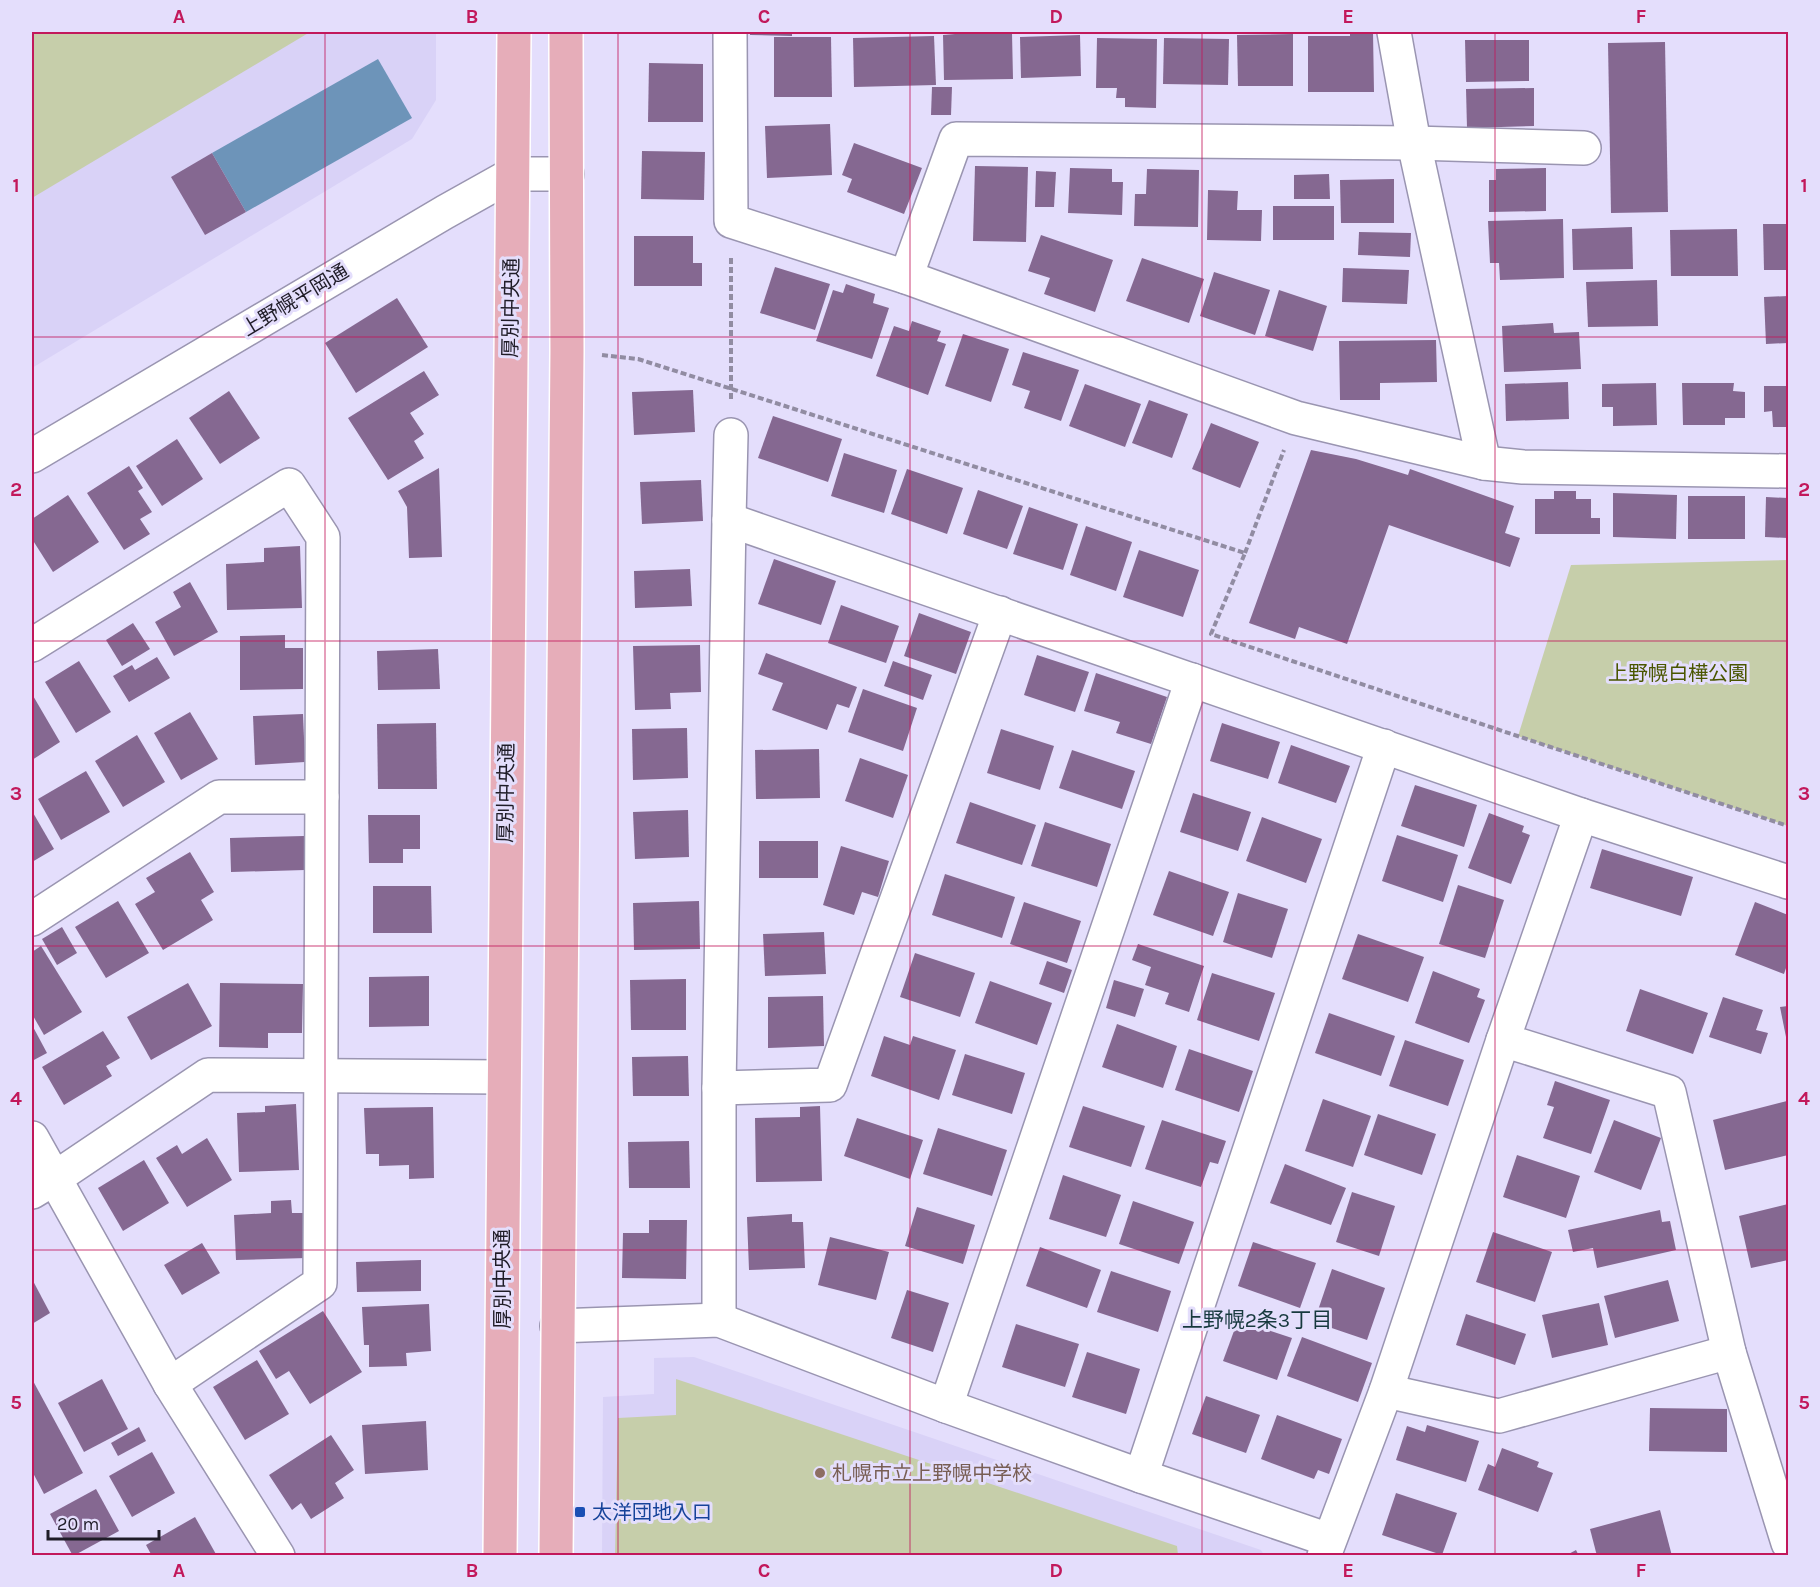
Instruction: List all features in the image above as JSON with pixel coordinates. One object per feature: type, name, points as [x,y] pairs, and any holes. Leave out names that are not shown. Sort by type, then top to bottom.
[{"type":"main road","name":"厚別中央通","points":[[500,1556],[514,32]]},
{"type":"main road","points":[[556,1556],[567,351],[566,32]]},
{"type":"street","points":[[730,32],[731,221],[906,277],[1296,418],[1484,463],[1523,467],[1788,471]]},
{"type":"street","points":[[1394,32],[1414,143],[1484,463]]},
{"type":"street","points":[[906,277],[956,139],[1414,143],[1584,148]]},
{"type":"street","name":"上野幌平岡通","points":[[32,456],[513,174],[567,174]]},
{"type":"street","points":[[719,1320],[719,1088],[731,435]]},
{"type":"street","points":[[32,645],[289,485],[323,537],[320,1283],[170,1384]]},
{"type":"street","points":[[729,519],[1581,815],[1788,882]]},
{"type":"street","points":[[719,1088],[830,1085],[1000,613]]},
{"type":"street","points":[[946,1406],[1192,680]]},
{"type":"street","points":[[1141,1476],[1384,746]]},
{"type":"street","points":[[32,919],[219,798],[322,797]]},
{"type":"street","points":[[557,1326],[719,1320],[946,1406],[1141,1476],[1326,1548],[1386,1391],[1581,815]]},
{"type":"street","points":[[1503,1040],[1670,1092],[1729,1352],[1788,1543]]},
{"type":"street","points":[[43,1185],[208,1075],[503,1077]]},
{"type":"street","points":[[32,1138],[43,1185],[278,1556]]},
{"type":"street","points":[[1386,1391],[1499,1416],[1729,1352]]},
{"type":"path","points":[[731,221],[731,435]]},
{"type":"path","points":[[567,351],[638,359],[1245,553]]},
{"type":"path","points":[[1296,418],[1245,553],[1211,634],[1788,826]]},
{"type":"shaded area","points":[[32,32],[436,32],[436,100],[412,139],[32,368]]},
{"type":"shaded area","name":"札幌市立上野幌中学校","points":[[694,1357],[1261,1550],[1264,1555],[602,1556],[603,1397],[654,1394],[654,1358]]},
{"type":"green space","points":[[32,32],[310,32],[32,198]]},
{"type":"green space","name":"上野幌白樺公園","points":[[1788,560],[1788,826],[1518,736],[1571,565]]},
{"type":"green space","name":"札幌市立上野幌中学校","points":[[676,1379],[1177,1546],[1178,1555],[615,1555],[618,1418],[676,1415]]},
{"type":"water","points":[[378,59],[412,118],[246,212],[212,153]]},
{"type":"building","points":[[750,32],[792,32],[792,36],[750,35]]},
{"type":"building","points":[[955,32],[1012,33],[1013,79],[944,80],[943,35],[955,34]]},
{"type":"building","points":[[1350,32],[1373,32],[1374,92],[1308,92],[1308,36],[1350,36]]},
{"type":"building","points":[[1293,34],[1293,86],[1238,86],[1237,35]]},
{"type":"building","points":[[1080,35],[1081,76],[1021,78],[1020,37]]},
{"type":"building","points":[[934,36],[936,85],[854,87],[853,38]]},
{"type":"building","points":[[774,37],[831,37],[832,97],[774,97]]},
{"type":"building","points":[[1097,38],[1157,39],[1156,108],[1125,107],[1125,98],[1116,98],[1117,88],[1096,88]]},
{"type":"building","points":[[1164,38],[1229,39],[1228,85],[1163,84]]},
{"type":"building","points":[[1465,40],[1529,40],[1529,81],[1466,82]]},
{"type":"building","points":[[1665,42],[1668,212],[1611,213],[1608,43]]},
{"type":"building","points":[[649,63],[703,64],[703,122],[648,122]]},
{"type":"building","points":[[932,87],[952,87],[951,115],[931,115]]},
{"type":"building","points":[[1534,88],[1534,126],[1467,128],[1466,89]]},
{"type":"building","points":[[830,124],[832,175],[767,178],[765,126]]},
{"type":"building","points":[[854,143],[922,168],[904,214],[847,192],[852,179],[842,175]]},
{"type":"building","points":[[642,151],[705,152],[704,200],[641,199]]},
{"type":"building","points":[[212,153],[246,212],[205,235],[171,177]]},
{"type":"building","points":[[975,166],[1028,167],[1026,242],[973,241]]},
{"type":"building","points":[[1070,168],[1112,169],[1112,182],[1123,182],[1122,215],[1068,213]]},
{"type":"building","points":[[1546,168],[1546,211],[1489,212],[1489,180],[1496,180],[1496,169]]},
{"type":"building","points":[[1147,169],[1199,170],[1198,227],[1134,226],[1135,194],[1146,194]]},
{"type":"building","points":[[1036,171],[1056,172],[1054,207],[1035,207]]},
{"type":"building","points":[[1329,174],[1330,199],[1294,199],[1294,175]]},
{"type":"building","points":[[1394,179],[1394,223],[1341,223],[1340,180]]},
{"type":"building","points":[[1208,190],[1238,191],[1237,210],[1262,210],[1261,241],[1207,240]]},
{"type":"building","points":[[1273,206],[1334,206],[1334,240],[1273,240]]},
{"type":"building","points":[[1563,219],[1564,278],[1500,280],[1499,263],[1490,263],[1488,221]]},
{"type":"building","points":[[1763,224],[1788,224],[1788,270],[1764,270]]},
{"type":"building","points":[[1632,227],[1633,269],[1573,270],[1572,229]]},
{"type":"building","points":[[1737,229],[1738,276],[1671,276],[1670,230]]},
{"type":"building","points":[[1359,232],[1411,233],[1410,257],[1358,255]]},
{"type":"building","points":[[1041,235],[1113,260],[1095,312],[1044,294],[1050,278],[1028,271]]},
{"type":"building","points":[[634,236],[693,236],[693,263],[702,263],[702,286],[634,286]]},
{"type":"building","points":[[1142,258],[1204,279],[1189,323],[1126,301]]},
{"type":"building","points":[[775,267],[830,284],[815,330],[760,313]]},
{"type":"building","points":[[1343,268],[1409,270],[1407,304],[1342,302]]},
{"type":"building","points":[[1214,272],[1270,290],[1255,335],[1200,316]]},
{"type":"building","points":[[1657,280],[1658,326],[1588,327],[1586,282]]},
{"type":"building","points":[[846,284],[875,294],[873,303],[889,308],[872,359],[816,341],[833,290],[843,293]]},
{"type":"building","points":[[1279,290],[1327,306],[1313,351],[1265,336]]},
{"type":"building","points":[[1788,296],[1788,343],[1766,344],[1764,297]]},
{"type":"building","points":[[397,298],[428,347],[356,393],[325,343]]},
{"type":"building","points":[[912,321],[941,331],[937,341],[946,344],[928,395],[876,376],[894,326],[909,331]]},
{"type":"building","points":[[1553,323],[1554,333],[1579,332],[1581,369],[1504,372],[1502,326]]},
{"type":"building","points":[[963,334],[1009,349],[991,402],[945,386]]},
{"type":"building","points":[[1436,340],[1437,382],[1380,383],[1380,400],[1340,400],[1339,341]]},
{"type":"building","points":[[1023,352],[1079,370],[1061,421],[1024,408],[1030,391],[1012,385]]},
{"type":"building","points":[[424,371],[439,395],[410,413],[424,434],[414,441],[424,458],[388,480],[348,418]]},
{"type":"building","points":[[1568,382],[1569,419],[1506,421],[1505,384]]},
{"type":"building","points":[[1656,383],[1657,425],[1613,426],[1613,407],[1602,407],[1602,384]]},
{"type":"building","points":[[1682,383],[1734,383],[1733,391],[1745,392],[1745,418],[1725,418],[1725,425],[1683,425]]},
{"type":"building","points":[[1085,384],[1141,404],[1125,447],[1069,426]]},
{"type":"building","points":[[1764,386],[1788,386],[1788,427],[1773,427],[1772,411],[1764,412]]},
{"type":"building","points":[[693,390],[695,432],[634,435],[632,392]]},
{"type":"building","points":[[229,391],[260,438],[220,464],[189,418]]},
{"type":"building","points":[[1149,400],[1188,414],[1172,458],[1132,443]]},
{"type":"building","points":[[773,416],[842,439],[828,482],[758,458]]},
{"type":"building","points":[[1211,423],[1259,442],[1240,488],[1192,469]]},
{"type":"building","points":[[177,439],[203,479],[162,506],[136,466]]},
{"type":"building","points":[[1311,450],[1356,459],[1408,475],[1410,469],[1514,506],[1505,533],[1520,538],[1510,567],[1389,525],[1347,644],[1299,627],[1295,639],[1249,623]]},
{"type":"building","points":[[844,453],[897,470],[884,513],[831,496]]},
{"type":"building","points":[[129,466],[143,488],[138,491],[152,512],[140,519],[150,534],[124,550],[87,493]]},
{"type":"building","points":[[439,468],[442,557],[409,558],[407,507],[398,491]]},
{"type":"building","points":[[907,469],[963,488],[947,534],[891,514]]},
{"type":"building","points":[[701,480],[703,521],[642,524],[640,482]]},
{"type":"building","points":[[978,490],[1023,506],[1007,549],[963,534]]},
{"type":"building","points":[[1554,491],[1576,491],[1576,499],[1591,499],[1591,518],[1600,518],[1600,534],[1535,534],[1535,499],[1554,499]]},
{"type":"building","points":[[1613,493],[1677,495],[1676,539],[1613,537]]},
{"type":"building","points":[[68,495],[99,542],[53,572],[32,539],[32,519]]},
{"type":"building","points":[[1688,496],[1745,496],[1745,539],[1688,539]]},
{"type":"building","points":[[1766,497],[1788,498],[1788,538],[1765,537]]},
{"type":"building","points":[[1029,507],[1078,524],[1063,570],[1013,554]]},
{"type":"building","points":[[1086,526],[1132,542],[1116,591],[1070,575]]},
{"type":"building","points":[[300,546],[302,608],[227,610],[226,564],[264,562],[264,548]]},
{"type":"building","points":[[1139,550],[1199,570],[1183,617],[1123,597]]},
{"type":"building","points":[[774,559],[836,581],[821,625],[758,604]]},
{"type":"building","points":[[690,569],[692,606],[635,608],[634,571]]},
{"type":"building","points":[[190,582],[218,632],[174,656],[155,622],[181,607],[173,592]]},
{"type":"building","points":[[841,605],[899,626],[886,663],[828,643]]},
{"type":"building","points":[[919,613],[971,632],[956,674],[904,656]]},
{"type":"building","points":[[133,623],[150,649],[122,666],[106,640]]},
{"type":"building","points":[[285,635],[285,648],[303,648],[303,689],[240,690],[240,636]]},
{"type":"building","points":[[700,645],[701,692],[670,693],[671,709],[635,710],[633,646]]},
{"type":"building","points":[[438,649],[440,689],[378,690],[377,651]]},
{"type":"building","points":[[766,653],[857,687],[849,708],[837,704],[827,730],[772,710],[783,683],[758,674]]},
{"type":"building","points":[[1037,655],[1089,672],[1075,712],[1024,695]]},
{"type":"building","points":[[157,657],[170,678],[129,702],[113,676],[132,665],[135,670]]},
{"type":"building","points":[[79,661],[111,712],[76,733],[45,682]]},
{"type":"building","points":[[893,661],[932,675],[923,700],[884,686]]},
{"type":"building","points":[[1096,673],[1167,697],[1151,744],[1116,733],[1120,722],[1084,711]]},
{"type":"building","points":[[863,689],[917,708],[903,751],[848,732]]},
{"type":"building","points":[[32,694],[60,742],[32,760]]},
{"type":"building","points":[[190,712],[218,759],[181,780],[154,733]]},
{"type":"building","points":[[303,714],[305,762],[255,765],[253,716]]},
{"type":"building","points":[[436,723],[437,789],[378,789],[377,724]]},
{"type":"building","points":[[1222,723],[1280,742],[1268,779],[1210,761]]},
{"type":"building","points":[[687,728],[688,778],[633,780],[632,729]]},
{"type":"building","points":[[1001,729],[1054,746],[1040,790],[987,773]]},
{"type":"building","points":[[137,735],[165,782],[123,807],[95,761]]},
{"type":"building","points":[[1291,745],[1350,766],[1336,803],[1278,783]]},
{"type":"building","points":[[819,749],[820,798],[756,799],[755,750]]},
{"type":"building","points":[[1072,750],[1135,771],[1122,809],[1059,788]]},
{"type":"building","points":[[860,758],[908,775],[893,818],[845,801]]},
{"type":"building","points":[[86,771],[110,812],[61,840],[38,799]]},
{"type":"building","points":[[1415,785],[1477,805],[1464,847],[1401,826]]},
{"type":"building","points":[[1193,793],[1251,812],[1238,851],[1180,832]]},
{"type":"building","points":[[970,802],[1036,825],[1022,865],[956,843]]},
{"type":"building","points":[[688,810],[689,857],[635,859],[633,812]]},
{"type":"building","points":[[32,811],[54,849],[32,862]]},
{"type":"building","points":[[1489,813],[1524,826],[1522,832],[1530,835],[1511,884],[1468,868]]},
{"type":"building","points":[[368,815],[420,815],[420,849],[403,849],[403,863],[369,863]]},
{"type":"building","points":[[1262,817],[1322,839],[1306,883],[1246,861]]},
{"type":"building","points":[[1045,822],[1111,844],[1097,887],[1031,866]]},
{"type":"building","points":[[1397,835],[1458,855],[1443,902],[1382,881]]},
{"type":"building","points":[[304,836],[305,870],[231,872],[230,838]]},
{"type":"building","points":[[759,841],[818,841],[818,878],[759,878]]},
{"type":"building","points":[[841,846],[889,861],[878,897],[862,892],[854,915],[823,905]]},
{"type":"building","points":[[1602,849],[1693,877],[1681,916],[1590,888]]},
{"type":"building","points":[[190,852],[214,892],[201,900],[213,920],[163,950],[135,904],[155,892],[146,878]]},
{"type":"building","points":[[1169,871],[1229,892],[1213,936],[1153,915]]},
{"type":"building","points":[[945,874],[1015,897],[1002,938],[932,915]]},
{"type":"building","points":[[1458,885],[1504,900],[1485,958],[1439,944]]},
{"type":"building","points":[[373,886],[431,886],[432,933],[373,933]]},
{"type":"building","points":[[1238,893],[1288,909],[1272,958],[1223,942]]},
{"type":"building","points":[[118,901],[149,953],[106,978],[75,927]]},
{"type":"building","points":[[699,901],[700,949],[634,950],[633,903]]},
{"type":"building","points":[[1024,902],[1081,921],[1067,963],[1010,944]]},
{"type":"building","points":[[1755,902],[1788,915],[1788,962],[1784,974],[1735,955]]},
{"type":"building","points":[[62,927],[77,953],[57,965],[42,939]]},
{"type":"building","points":[[824,932],[826,974],[765,976],[763,934]]},
{"type":"building","points":[[1358,934],[1424,957],[1408,1002],[1342,979]]},
{"type":"building","points":[[1138,944],[1204,966],[1189,1012],[1165,1004],[1169,993],[1145,985],[1151,967],[1132,960]]},
{"type":"building","points":[[41,946],[82,1012],[44,1035],[32,1014],[32,952]]},
{"type":"building","points":[[915,953],[975,973],[960,1017],[900,997]]},
{"type":"building","points":[[1047,961],[1072,970],[1064,993],[1039,984]]},
{"type":"building","points":[[1433,971],[1480,989],[1477,997],[1485,1000],[1469,1043],[1415,1023]]},
{"type":"building","points":[[1212,973],[1275,993],[1259,1041],[1197,1020]]},
{"type":"building","points":[[429,976],[429,1026],[369,1027],[369,977]]},
{"type":"building","points":[[686,979],[686,1030],[631,1030],[630,980]]},
{"type":"building","points":[[1114,980],[1144,989],[1135,1017],[1106,1008]]},
{"type":"building","points":[[990,981],[1052,1003],[1037,1045],[975,1023]]},
{"type":"building","points":[[188,983],[212,1026],[151,1060],[127,1017]]},
{"type":"building","points":[[220,983],[303,984],[302,1033],[268,1033],[268,1048],[219,1047]]},
{"type":"building","points":[[1640,989],[1708,1013],[1693,1054],[1626,1031]]},
{"type":"building","points":[[823,996],[824,1046],[768,1048],[768,997]]},
{"type":"building","points":[[1723,997],[1763,1010],[1756,1030],[1768,1033],[1761,1054],[1709,1037]]},
{"type":"building","points":[[1788,1006],[1788,1042],[1787,1042],[1780,1007]]},
{"type":"building","points":[[1329,1013],[1395,1036],[1381,1076],[1315,1053]]},
{"type":"building","points":[[1117,1024],[1177,1046],[1163,1088],[1102,1067]]},
{"type":"building","points":[[32,1025],[47,1053],[32,1061]]},
{"type":"building","points":[[103,1031],[120,1058],[106,1066],[112,1076],[64,1105],[42,1067]]},
{"type":"building","points":[[884,1036],[910,1045],[913,1036],[956,1050],[939,1100],[871,1076]]},
{"type":"building","points":[[1405,1040],[1464,1060],[1448,1106],[1389,1086]]},
{"type":"building","points":[[1189,1049],[1253,1071],[1239,1112],[1175,1090]]},
{"type":"building","points":[[965,1054],[1025,1073],[1012,1114],[952,1095]]},
{"type":"building","points":[[688,1056],[689,1096],[633,1096],[632,1057]]},
{"type":"building","points":[[1555,1081],[1610,1100],[1591,1154],[1543,1138],[1554,1107],[1547,1105]]},
{"type":"building","points":[[1323,1099],[1371,1116],[1353,1167],[1305,1151]]},
{"type":"building","points":[[1787,1101],[1788,1155],[1725,1170],[1713,1120]]},
{"type":"building","points":[[296,1104],[299,1170],[239,1172],[237,1113],[265,1112],[265,1106]]},
{"type":"building","points":[[820,1106],[822,1181],[756,1182],[755,1118],[800,1117],[800,1107]]},
{"type":"building","points":[[1083,1106],[1145,1126],[1131,1167],[1069,1147]]},
{"type":"building","points":[[433,1107],[434,1178],[409,1179],[409,1165],[379,1166],[379,1154],[366,1154],[364,1108]]},
{"type":"building","points":[[1378,1114],[1436,1134],[1422,1175],[1364,1155]]},
{"type":"building","points":[[857,1118],[923,1140],[910,1179],[844,1156]]},
{"type":"building","points":[[1162,1120],[1226,1141],[1218,1164],[1210,1162],[1201,1187],[1145,1169]]},
{"type":"building","points":[[1614,1120],[1661,1138],[1641,1190],[1594,1172]]},
{"type":"building","points":[[938,1128],[1007,1150],[992,1196],[923,1174]]},
{"type":"building","points":[[207,1138],[232,1180],[187,1207],[156,1158],[177,1145],[182,1154]]},
{"type":"building","points":[[689,1141],[690,1188],[629,1188],[628,1142]]},
{"type":"building","points":[[1517,1155],[1580,1176],[1566,1218],[1503,1197]]},
{"type":"building","points":[[144,1160],[169,1203],[123,1231],[98,1188]]},
{"type":"building","points":[[1285,1164],[1346,1188],[1331,1225],[1270,1203]]},
{"type":"building","points":[[1063,1175],[1121,1195],[1106,1237],[1049,1219]]},
{"type":"building","points":[[1352,1192],[1395,1206],[1379,1256],[1336,1242]]},
{"type":"building","points":[[291,1200],[292,1213],[305,1213],[307,1258],[236,1260],[234,1215],[271,1213],[271,1201]]},
{"type":"building","points":[[1133,1201],[1194,1222],[1179,1264],[1119,1244]]},
{"type":"building","points":[[1788,1204],[1788,1260],[1751,1268],[1739,1216]]},
{"type":"building","points":[[917,1207],[975,1225],[963,1264],[905,1246]]},
{"type":"building","points":[[1660,1210],[1662,1222],[1670,1221],[1676,1250],[1597,1268],[1593,1248],[1573,1252],[1568,1230]]},
{"type":"building","points":[[792,1214],[792,1222],[803,1222],[805,1268],[749,1270],[747,1217]]},
{"type":"building","points":[[649,1220],[687,1220],[686,1279],[622,1278],[623,1233],[649,1233]]},
{"type":"building","points":[[1493,1232],[1552,1252],[1535,1302],[1476,1282]]},
{"type":"building","points":[[830,1237],[889,1252],[876,1300],[818,1285]]},
{"type":"building","points":[[1253,1242],[1316,1263],[1300,1308],[1238,1286]]},
{"type":"building","points":[[202,1243],[220,1273],[182,1295],[164,1265]]},
{"type":"building","points":[[1040,1247],[1101,1270],[1087,1308],[1026,1286]]},
{"type":"building","points":[[421,1260],[421,1291],[357,1292],[356,1262]]},
{"type":"building","points":[[1332,1269],[1385,1288],[1367,1340],[1314,1322]]},
{"type":"building","points":[[1111,1271],[1171,1291],[1158,1332],[1097,1312]]},
{"type":"building","points":[[32,1279],[50,1313],[32,1324]]},
{"type":"building","points":[[1668,1280],[1679,1321],[1615,1338],[1604,1296]]},
{"type":"building","points":[[907,1290],[949,1303],[933,1352],[891,1338]]},
{"type":"building","points":[[1599,1303],[1608,1345],[1552,1358],[1542,1315]]},
{"type":"building","points":[[429,1304],[431,1351],[406,1353],[407,1366],[369,1367],[369,1345],[364,1345],[362,1307]]},
{"type":"building","points":[[323,1311],[362,1372],[310,1404],[289,1371],[276,1379],[259,1351]]},
{"type":"building","points":[[1466,1314],[1526,1334],[1515,1365],[1456,1345]]},
{"type":"building","points":[[1238,1320],[1292,1338],[1277,1380],[1223,1361]]},
{"type":"building","points":[[1016,1324],[1079,1344],[1065,1387],[1002,1367]]},
{"type":"building","points":[[1302,1337],[1372,1363],[1358,1402],[1287,1376]]},
{"type":"building","points":[[1087,1352],[1140,1369],[1126,1414],[1072,1397]]},
{"type":"building","points":[[257,1360],[289,1414],[245,1440],[213,1387]]},
{"type":"building","points":[[32,1379],[83,1473],[44,1494],[32,1471]]},
{"type":"building","points":[[102,1379],[128,1429],[84,1452],[58,1403]]},
{"type":"building","points":[[1206,1396],[1260,1415],[1246,1453],[1192,1434]]},
{"type":"building","points":[[1650,1408],[1727,1409],[1727,1452],[1649,1451]]},
{"type":"building","points":[[1277,1415],[1342,1439],[1329,1474],[1318,1470],[1314,1479],[1261,1459]]},
{"type":"building","points":[[426,1421],[428,1470],[365,1474],[362,1425]]},
{"type":"building","points":[[1427,1425],[1479,1441],[1466,1482],[1396,1460],[1407,1426],[1425,1432]]},
{"type":"building","points":[[139,1427],[146,1441],[118,1456],[111,1443]]},
{"type":"building","points":[[331,1435],[354,1470],[335,1483],[344,1498],[311,1519],[301,1503],[292,1510],[269,1475]]},
{"type":"building","points":[[1502,1448],[1539,1462],[1537,1467],[1553,1473],[1538,1512],[1478,1490],[1488,1464],[1495,1467]]},
{"type":"building","points":[[152,1452],[175,1493],[132,1517],[109,1476]]},
{"type":"building","points":[[96,1489],[119,1531],[73,1556],[50,1514]]},
{"type":"building","points":[[1396,1493],[1457,1513],[1442,1555],[1382,1535]]},
{"type":"building","points":[[1660,1510],[1672,1556],[1597,1556],[1590,1529]]},
{"type":"building","points":[[195,1517],[217,1556],[152,1556],[146,1545]]},
{"type":"building","points":[[1576,1550],[1579,1556],[1565,1556]]},
{"type":"place","name":"札幌市立上野幌中学校","points":[[820,1473]]},
{"type":"place","name":"太洋団地入口","points":[[580,1512]]},
{"type":"district","name":"上野幌2条3丁目","points":[[1257,1320]]}]
